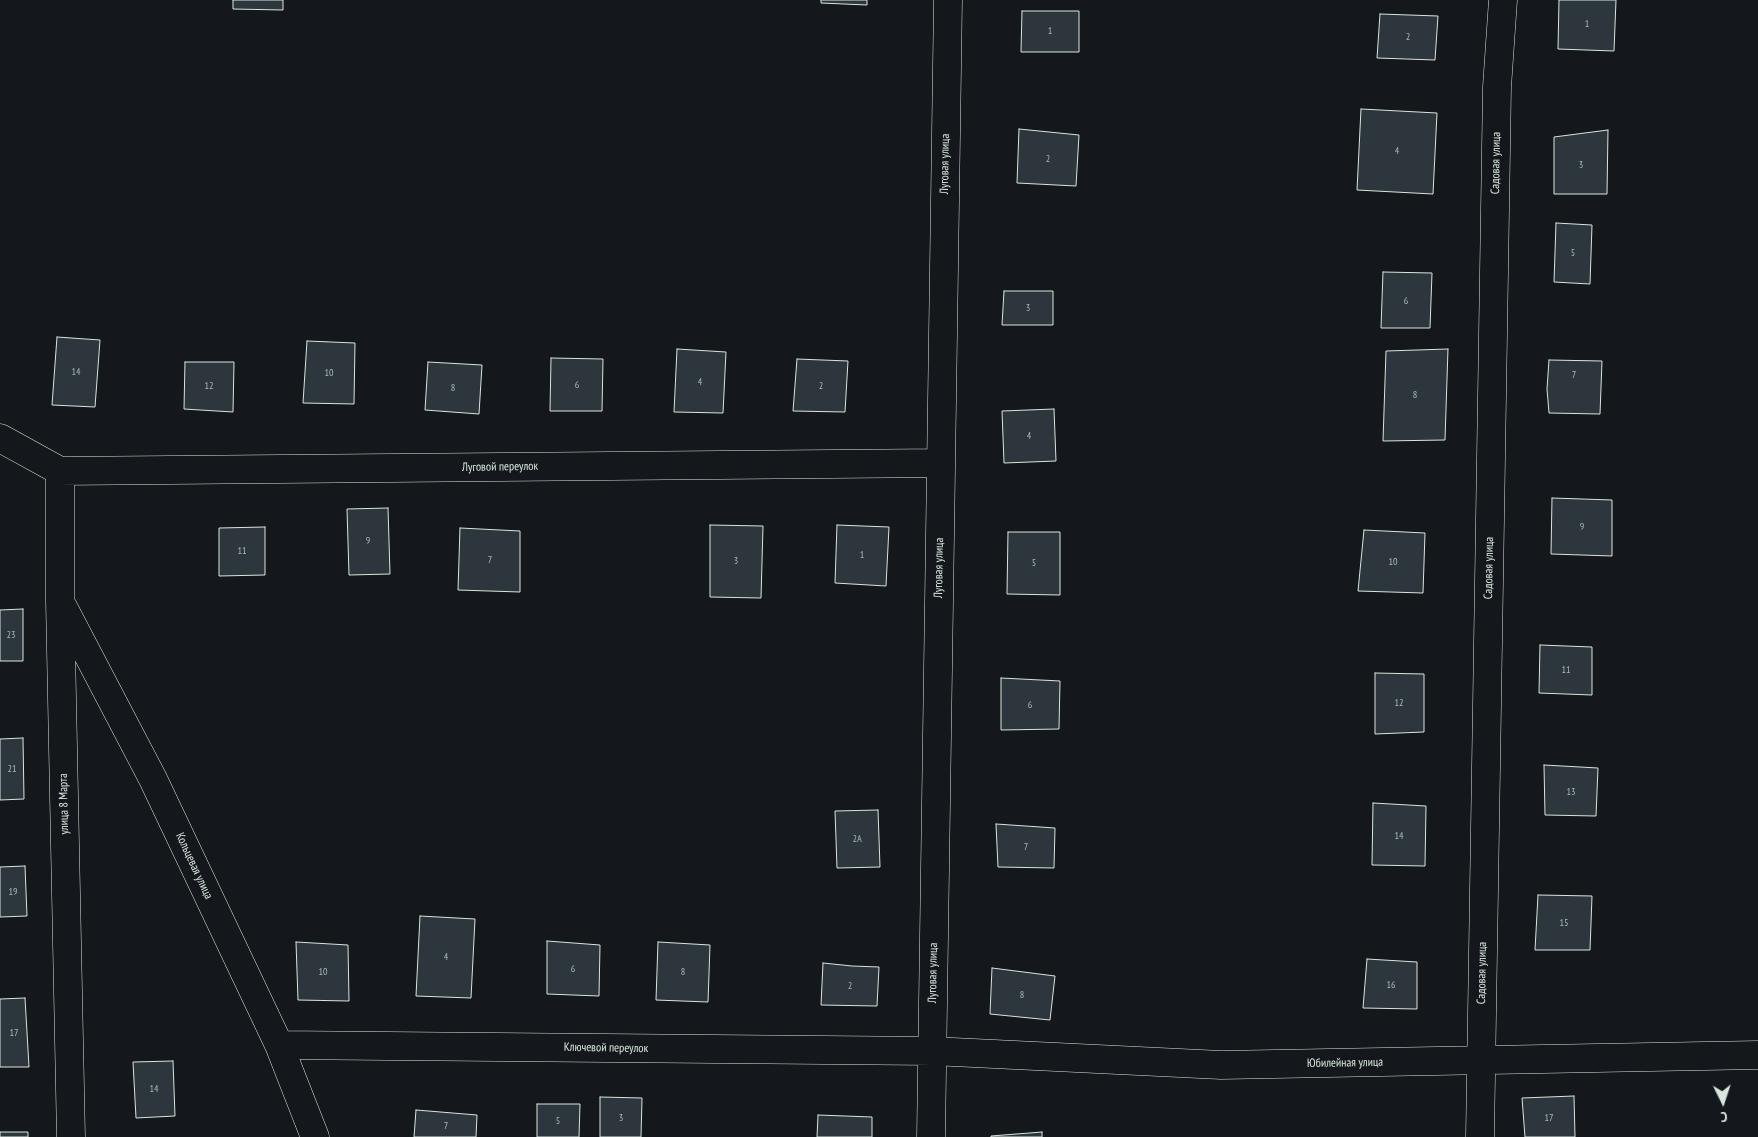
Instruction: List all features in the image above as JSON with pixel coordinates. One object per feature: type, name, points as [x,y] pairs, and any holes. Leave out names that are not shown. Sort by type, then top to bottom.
[{"type":"street","name":"Луговая улица","points":[[931,1137],[948,0]]},
{"type":"street","name":"Садовая улица","points":[[1480,1137],[1497,86],[1503,0]]},
{"type":"street","points":[[0,438],[60,471]]},
{"type":"street","name":"Луговой переулок","points":[[60,471],[940,462]]},
{"type":"street","name":"улица 8 Марта","points":[[60,471],[60,601],[71,1137]]},
{"type":"street","name":"Кольцевая улица","points":[[60,601],[153,779],[279,1045],[315,1137]]},
{"type":"street","name":"Ключевой переулок","points":[[279,1045],[932,1051]]},
{"type":"street","name":"Юбилейная улица","points":[[932,1051],[1221,1065],[1758,1055]]},
{"type":"building","points":[[233,0],[283,0],[283,10],[233,9]]},
{"type":"building","points":[[821,0],[867,0],[867,5],[821,3]]},
{"type":"building","points":[[1559,0],[1616,0],[1614,51],[1558,49]]},
{"type":"building","points":[[1022,11],[1079,11],[1079,52],[1021,52]]},
{"type":"building","points":[[1380,14],[1438,16],[1435,60],[1377,58]]},
{"type":"building","points":[[1361,109],[1437,113],[1433,194],[1357,190]]},
{"type":"building","points":[[1019,129],[1079,135],[1076,186],[1017,183]]},
{"type":"building","points":[[1608,130],[1607,194],[1554,194],[1554,137]]},
{"type":"building","points":[[1556,223],[1592,225],[1590,284],[1554,282]]},
{"type":"building","points":[[1383,272],[1432,273],[1430,328],[1381,328]]},
{"type":"building","points":[[1004,291],[1053,291],[1053,325],[1002,325]]},
{"type":"building","points":[[57,337],[100,340],[95,407],[52,405]]},
{"type":"building","points":[[307,341],[355,343],[354,404],[303,403]]},
{"type":"building","points":[[677,349],[726,352],[723,413],[674,412]]},
{"type":"building","points":[[1448,349],[1445,440],[1383,441],[1386,351]]},
{"type":"building","points":[[551,358],[603,359],[602,411],[550,411]]},
{"type":"building","points":[[797,359],[848,361],[845,412],[793,411]]},
{"type":"building","points":[[1549,360],[1602,361],[1600,414],[1549,413],[1547,389]]},
{"type":"building","points":[[185,362],[234,362],[233,412],[184,409]]},
{"type":"building","points":[[428,362],[482,365],[479,414],[425,410]]},
{"type":"building","points":[[1054,409],[1056,461],[1004,463],[1002,411]]},
{"type":"building","points":[[1552,498],[1612,500],[1612,556],[1551,554]]},
{"type":"building","points":[[388,508],[390,574],[349,575],[347,509]]},
{"type":"building","points":[[710,525],[763,526],[761,598],[710,597]]},
{"type":"building","points":[[837,525],[889,527],[886,586],[835,583]]},
{"type":"building","points":[[265,527],[265,575],[219,576],[219,528]]},
{"type":"building","points":[[460,528],[520,531],[520,592],[458,590]]},
{"type":"building","points":[[1364,530],[1425,533],[1423,593],[1358,591]]},
{"type":"building","points":[[1008,532],[1060,532],[1060,595],[1007,594]]},
{"type":"building","points":[[23,609],[23,661],[0,661],[0,610]]},
{"type":"building","points":[[1540,645],[1592,647],[1592,695],[1539,693]]},
{"type":"building","points":[[1375,673],[1424,674],[1424,732],[1375,734]]},
{"type":"building","points":[[1001,678],[1060,681],[1059,729],[1001,730]]},
{"type":"building","points":[[23,738],[24,799],[0,800],[0,739]]},
{"type":"building","points":[[1544,765],[1598,768],[1596,816],[1545,815]]},
{"type":"building","points":[[1373,803],[1426,806],[1425,866],[1372,865]]},
{"type":"building","points":[[878,810],[880,867],[837,868],[835,811]]},
{"type":"building","points":[[996,824],[1055,828],[1054,868],[998,867]]},
{"type":"building","points":[[25,866],[27,916],[0,917],[0,867]]},
{"type":"building","points":[[1538,895],[1592,896],[1590,950],[1535,950]]},
{"type":"building","points":[[420,916],[475,919],[471,998],[416,996]]},
{"type":"building","points":[[547,941],[600,945],[599,996],[547,994]]},
{"type":"building","points":[[296,942],[348,945],[349,1001],[298,1000]]},
{"type":"building","points":[[658,942],[710,945],[708,1002],[656,1000]]},
{"type":"building","points":[[1367,959],[1417,962],[1417,1009],[1363,1008]]},
{"type":"building","points":[[823,963],[879,967],[877,1006],[821,1005]]},
{"type":"building","points":[[992,968],[1055,976],[1050,1020],[990,1014]]},
{"type":"building","points":[[25,998],[29,1067],[0,1067],[0,999]]},
{"type":"building","points":[[173,1061],[175,1116],[136,1118],[133,1062]]},
{"type":"building","points":[[1574,1096],[1575,1137],[1525,1137],[1522,1098]]},
{"type":"building","points":[[600,1097],[642,1098],[641,1137],[600,1137]]},
{"type":"building","points":[[537,1104],[580,1104],[579,1137],[537,1137]]},
{"type":"building","points":[[416,1110],[477,1115],[476,1137],[414,1137]]},
{"type":"building","points":[[818,1115],[872,1117],[872,1137],[817,1137]]},
{"type":"building","points":[[0,1132],[28,1132],[28,1137],[0,1137]]},
{"type":"building","points":[[1042,1132],[1042,1137],[991,1137],[991,1136]]}]
